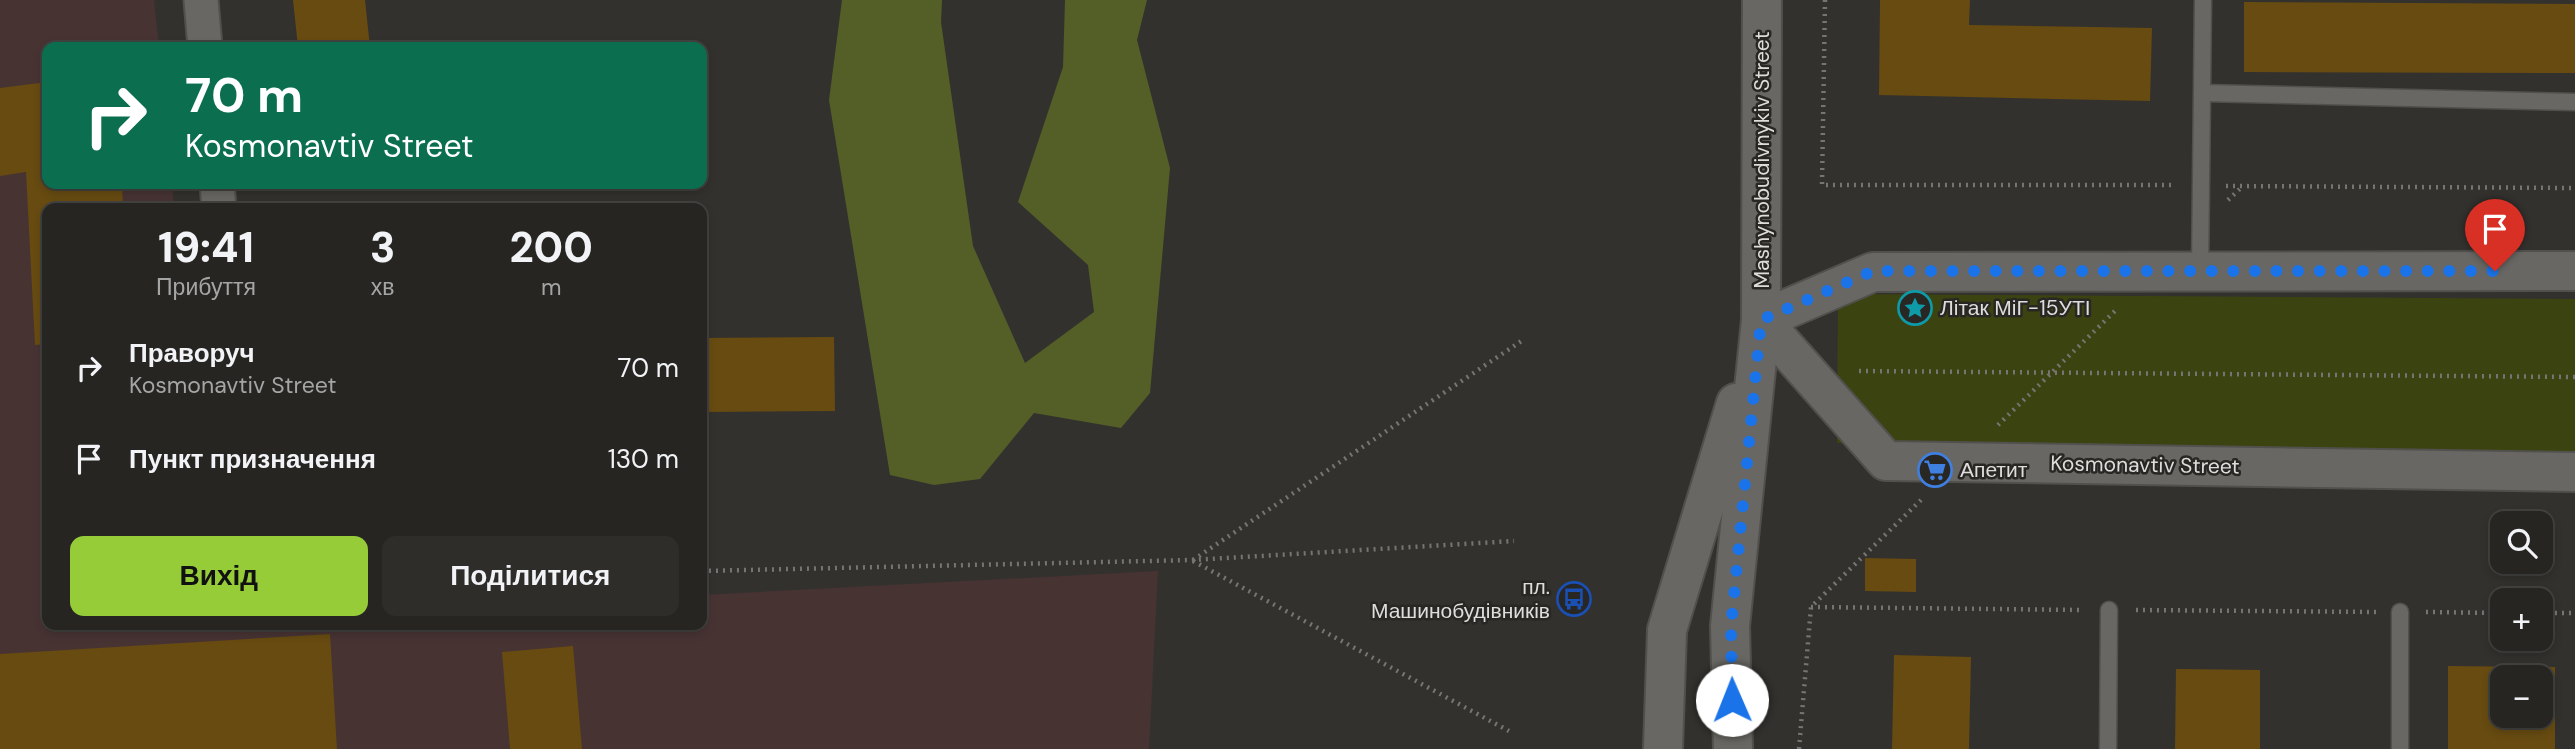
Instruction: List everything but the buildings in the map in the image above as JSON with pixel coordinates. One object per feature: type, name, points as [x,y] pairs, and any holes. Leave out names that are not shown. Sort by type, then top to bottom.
[{"type":"street","points":[[201,0],[205,42]]},
{"type":"street","name":"Mashynobudivnykiv Street","points":[[1733,749],[1731,626],[1761,320],[1762,0]]},
{"type":"street","points":[[1761,320],[1873,271],[2575,271]]},
{"type":"street","name":"Mashynobudivnykiv Street","points":[[1663,749],[1667,630],[1761,320]]},
{"type":"street","name":"Kosmonavtiv Street","points":[[1761,320],[1886,461],[2575,472]]},
{"type":"lane","points":[[2200,272],[2203,0]]},
{"type":"lane","points":[[2203,93],[2575,102]]},
{"type":"lane","points":[[2108,749],[2109,610]]},
{"type":"lane","points":[[2400,612],[2400,749]]},
{"type":"path","points":[[1825,0],[1822,185],[2575,188]]},
{"type":"path","points":[[2201,227],[2243,186]]},
{"type":"path","points":[[1799,749],[1811,607],[2156,271]]},
{"type":"path","points":[[1192,560],[1522,340]]},
{"type":"path","points":[[1850,371],[2575,377]]},
{"type":"path","points":[[707,571],[1192,560],[1514,541]]},
{"type":"path","points":[[1192,560],[1509,731]]},
{"type":"path","points":[[1811,607],[2490,612]]},
{"type":"path","points":[[2553,613],[2575,613]]},
{"type":"shaded area","points":[[0,0],[154,0],[158,42],[42,42],[42,189],[172,189],[174,203],[42,203],[42,630],[707,630],[707,595],[1158,571],[1149,749],[0,749]]},
{"type":"green space","points":[[842,0],[942,0],[941,22],[973,246],[1025,363],[1094,312],[1088,265],[1018,202],[1063,67],[1065,0],[1147,0],[1137,40],[1170,168],[1150,393],[1121,428],[1034,413],[980,479],[934,485],[890,475],[829,100]]},
{"type":"green space","points":[[1838,294],[2575,299],[2575,452],[1837,443]]},
{"type":"place","name":"Літак МіГ-15УТІ","points":[[1915,308]]},
{"type":"place","name":"Апетит","points":[[1935,470]]},
{"type":"place","name":"пл. Машинобудівників","points":[[1574,599]]},
{"type":"route","points":[[1732,700],[1731,626],[1761,320],[1873,271],[2495,271]]}]
